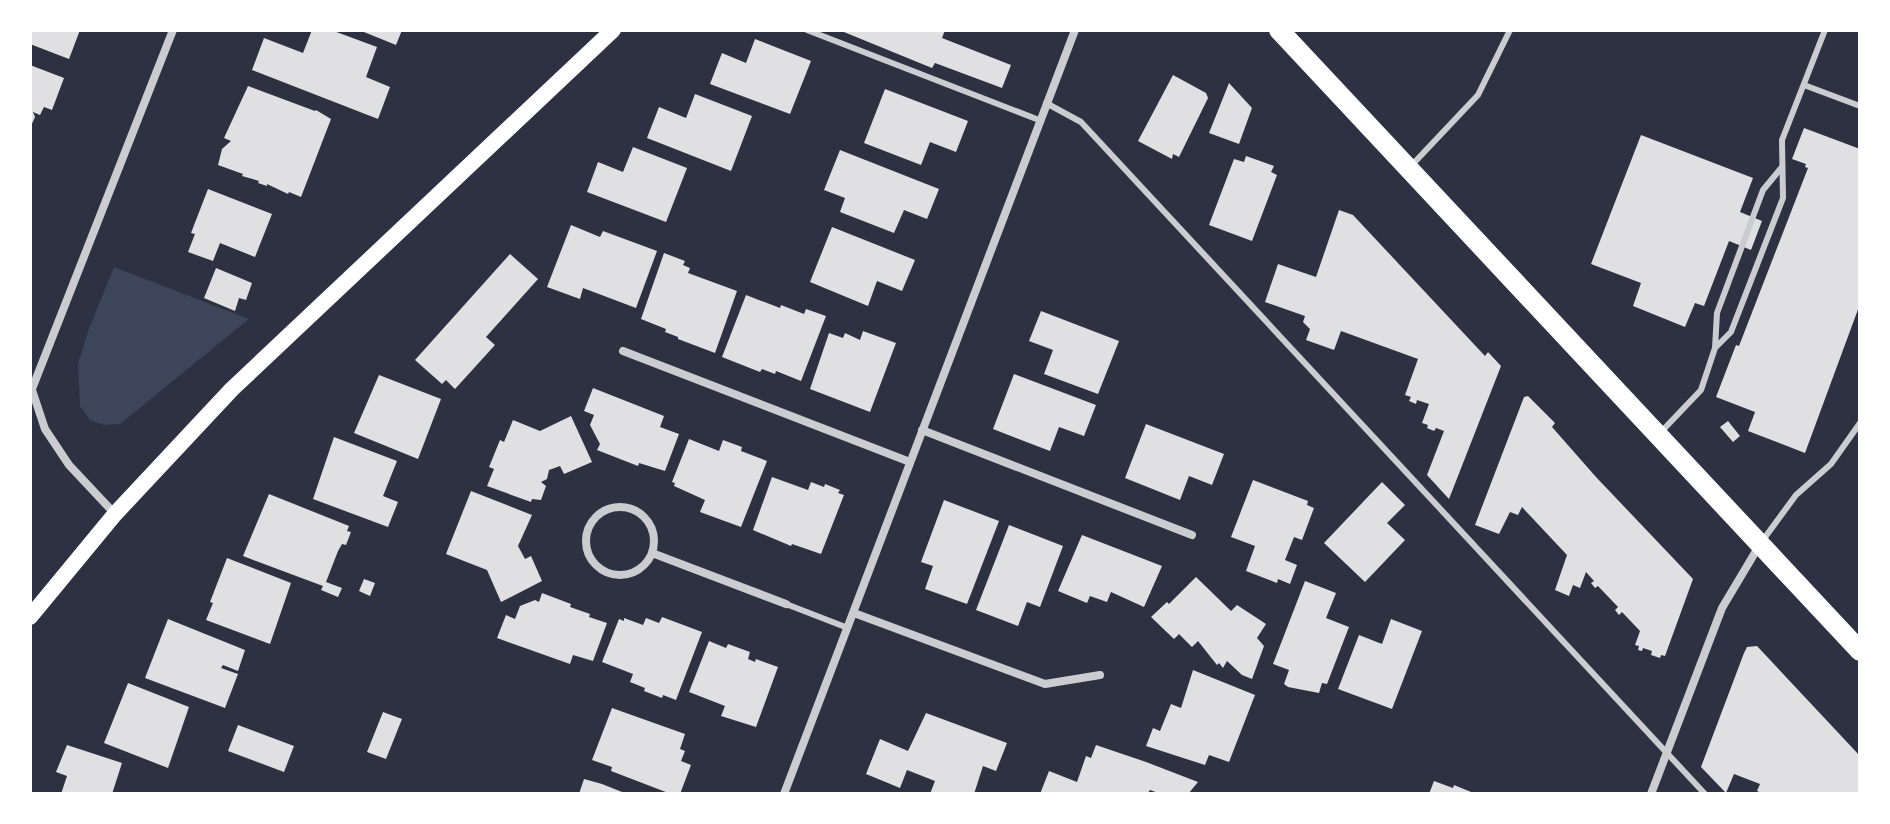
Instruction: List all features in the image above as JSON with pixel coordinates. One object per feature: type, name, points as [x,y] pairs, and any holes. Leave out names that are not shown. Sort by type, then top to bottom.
[{"type":"main road","points":[[30,617],[115,514],[232,389],[613,30]]},
{"type":"main road","points":[[1279,30],[1860,651]]},
{"type":"street","points":[[115,514],[69,465],[45,429],[31,392],[173,30]]},
{"type":"street","points":[[784,794],[1075,30]]},
{"type":"street","points":[[623,351],[910,462]]},
{"type":"street","points":[[922,430],[1192,535]]},
{"type":"street","points":[[608,508],[632,508],[649,522],[653,532],[652,553],[638,570],[627,574],[606,572],[589,556],[586,545],[590,523],[608,508]]},
{"type":"street","points":[[1651,794],[1722,608],[1760,546]]},
{"type":"street","points":[[652,553],[786,604]]},
{"type":"street","points":[[854,613],[1045,684],[1100,675]]},
{"type":"lane","points":[[807,30],[1039,120]]},
{"type":"lane","points":[[1409,169],[1478,95],[1510,30]]},
{"type":"lane","points":[[1715,348],[1731,332],[1783,198],[1782,140],[1825,30]]},
{"type":"lane","points":[[1804,85],[1860,106]]},
{"type":"lane","points":[[1046,103],[1081,122],[1705,794]]},
{"type":"lane","points":[[1657,436],[1701,390],[1715,348],[1717,313],[1763,190],[1782,166]]},
{"type":"lane","points":[[1760,546],[1796,495],[1831,464],[1860,423]]},
{"type":"lane","points":[[786,604],[848,628]]},
{"type":"shaded area","points":[[114,267],[249,319],[120,424],[104,425],[90,420],[80,406],[78,364]]},
{"type":"building","points":[[30,30],[80,30],[69,59],[30,44]]},
{"type":"building","points":[[312,30],[331,30],[377,47],[366,77],[390,87],[378,119],[252,70],[264,38],[303,53]]},
{"type":"building","points":[[359,30],[402,30],[396,45]]},
{"type":"building","points":[[839,30],[945,30],[942,38],[1011,65],[1002,88],[935,63],[932,68]]},
{"type":"building","points":[[755,39],[811,61],[790,114],[710,84],[722,53],[746,63]]},
{"type":"building","points":[[30,65],[64,78],[52,110],[44,107],[40,115],[33,112],[35,117],[30,128]]},
{"type":"building","points":[[1173,75],[1206,93],[1208,98],[1179,157],[1173,154],[1172,159],[1138,141]]},
{"type":"building","points":[[1229,83],[1252,108],[1239,144],[1209,133]]},
{"type":"building","points":[[248,86],[316,110],[331,119],[301,197],[258,183],[218,165],[222,149],[231,141],[224,138]]},
{"type":"building","points":[[885,89],[968,121],[956,152],[930,142],[921,165],[864,143]]},
{"type":"building","points":[[695,94],[752,116],[731,171],[647,138],[659,107],[686,118]]},
{"type":"building","points":[[1804,128],[1860,149],[1860,304],[1805,453],[1748,431],[1755,412],[1716,397],[1808,168],[1806,164],[1792,159]]},
{"type":"building","points":[[1641,135],[1753,178],[1740,212],[1762,221],[1751,250],[1729,241],[1704,306],[1695,303],[1685,327],[1633,306],[1641,283],[1591,264]]},
{"type":"building","points":[[633,147],[687,168],[666,222],[587,192],[598,162],[623,172]]},
{"type":"building","points":[[840,150],[939,189],[927,219],[904,210],[894,233],[840,212],[845,198],[824,190]]},
{"type":"building","points":[[1246,156],[1274,166],[1271,172],[1277,175],[1252,241],[1209,225],[1234,159],[1244,162]]},
{"type":"building","points":[[208,189],[272,214],[255,257],[220,243],[213,261],[188,252],[195,234],[191,233]]},
{"type":"building","points":[[1339,210],[1353,215],[1485,356],[1488,352],[1501,366],[1449,499],[1427,475],[1444,431],[1436,428],[1434,431],[1422,423],[1429,404],[1417,400],[1416,404],[1405,395],[1418,359],[1341,331],[1334,350],[1306,340],[1310,329],[1303,322],[1305,316],[1265,302],[1278,264],[1316,277]]},
{"type":"building","points":[[571,225],[600,237],[603,231],[657,251],[636,308],[583,288],[580,299],[547,287]]},
{"type":"building","points":[[832,227],[915,260],[902,291],[877,281],[868,306],[810,282]]},
{"type":"building","points":[[664,253],[685,261],[683,265],[690,268],[688,273],[737,291],[715,353],[678,339],[665,332],[666,329],[641,319]]},
{"type":"building","points":[[510,254],[538,279],[486,337],[495,345],[455,389],[446,380],[442,384],[415,360]]},
{"type":"building","points":[[216,268],[252,283],[246,300],[239,298],[235,311],[204,298]]},
{"type":"building","points":[[746,295],[780,308],[781,305],[804,314],[806,309],[826,316],[801,381],[776,371],[775,374],[762,369],[760,372],[722,357]]},
{"type":"building","points":[[1041,311],[1119,341],[1098,394],[1044,374],[1053,350],[1029,341]]},
{"type":"building","points":[[863,331],[896,343],[870,412],[810,389],[829,333],[843,338],[845,333],[860,340]]},
{"type":"building","points":[[1014,374],[1096,405],[1084,436],[1059,427],[1050,451],[993,429]]},
{"type":"building","points":[[379,375],[441,399],[418,459],[354,433]]},
{"type":"building","points":[[593,388],[664,416],[660,427],[679,434],[665,471],[639,463],[638,466],[597,450],[600,444],[590,425],[594,415],[584,411]]},
{"type":"building","points":[[1528,396],[1555,423],[1552,427],[1596,477],[1693,579],[1665,656],[1651,655],[1652,651],[1643,648],[1642,651],[1638,650],[1639,646],[1635,645],[1640,631],[1622,612],[1619,615],[1615,610],[1618,607],[1598,586],[1595,588],[1591,583],[1594,581],[1586,572],[1580,588],[1573,585],[1569,596],[1555,590],[1567,555],[1522,507],[1518,515],[1510,512],[1499,534],[1475,525],[1524,397]]},
{"type":"building","points":[[571,416],[592,462],[564,474],[560,466],[549,470],[547,479],[541,482],[546,486],[541,500],[532,499],[531,502],[487,486],[494,469],[489,467],[500,440],[504,442],[513,420],[540,431]]},
{"type":"building","points":[[1728,421],[1740,436],[1733,442],[1720,427]]},
{"type":"building","points":[[1146,424],[1224,454],[1212,485],[1189,476],[1180,500],[1125,478]]},
{"type":"building","points":[[334,437],[397,461],[383,496],[398,502],[388,527],[313,499]]},
{"type":"building","points":[[689,439],[719,451],[723,440],[767,461],[741,527],[700,512],[705,500],[674,486],[672,482]]},
{"type":"building","points":[[772,477],[808,490],[811,482],[824,487],[825,484],[844,495],[821,554],[791,546],[753,530]]},
{"type":"building","points":[[1253,480],[1308,501],[1307,505],[1314,508],[1302,540],[1294,537],[1285,560],[1297,565],[1290,584],[1278,579],[1277,583],[1246,571],[1255,546],[1231,537]]},
{"type":"building","points":[[1382,482],[1405,505],[1387,523],[1405,540],[1365,582],[1324,543]]},
{"type":"building","points":[[471,491],[532,515],[518,546],[525,559],[531,556],[542,581],[501,602],[487,570],[446,554]]},
{"type":"building","points":[[269,494],[349,526],[347,531],[351,532],[346,545],[342,544],[338,551],[326,582],[342,588],[338,597],[321,590],[323,586],[243,556]]},
{"type":"building","points":[[944,500],[999,521],[967,604],[925,589],[933,566],[921,562]]},
{"type":"building","points":[[1009,525],[1063,546],[1040,607],[1027,602],[1018,626],[976,610]]},
{"type":"building","points":[[1082,535],[1162,566],[1144,607],[1111,592],[1107,602],[1090,596],[1087,603],[1058,591]]},
{"type":"building","points":[[227,558],[291,583],[270,644],[206,620]]},
{"type":"building","points":[[1196,577],[1231,611],[1237,605],[1266,624],[1257,638],[1264,646],[1252,679],[1242,675],[1227,661],[1223,668],[1219,663],[1217,665],[1198,641],[1192,647],[1179,634],[1174,639],[1151,617]]},
{"type":"building","points":[[364,579],[375,583],[370,596],[359,591]]},
{"type":"building","points":[[1305,581],[1336,593],[1326,618],[1349,627],[1327,684],[1322,683],[1319,693],[1288,687],[1284,684],[1289,670],[1273,664]]},
{"type":"building","points":[[542,593],[607,623],[593,661],[573,655],[570,664],[497,638],[506,615],[515,619],[520,606],[535,600],[539,602]]},
{"type":"building","points":[[662,617],[702,632],[676,700],[644,691],[645,688],[630,682],[633,674],[602,662],[619,619],[643,625],[646,618],[659,623]]},
{"type":"building","points":[[168,619],[245,650],[238,671],[223,665],[221,668],[238,674],[225,708],[145,678]]},
{"type":"building","points":[[1391,619],[1422,631],[1392,709],[1338,689],[1359,635],[1382,644]]},
{"type":"building","points":[[709,641],[750,652],[748,659],[778,667],[756,727],[721,716],[725,706],[689,692]]},
{"type":"building","points":[[1757,646],[1860,756],[1860,794],[1764,794],[1757,791],[1760,784],[1734,774],[1726,793],[1701,767],[1744,653],[1747,647]]},
{"type":"building","points":[[1193,670],[1255,695],[1229,762],[1209,755],[1205,765],[1146,746],[1153,728],[1160,731],[1171,704],[1181,708]]},
{"type":"building","points":[[128,683],[189,707],[168,768],[104,743]]},
{"type":"building","points":[[612,708],[685,734],[680,749],[685,751],[681,761],[691,765],[680,794],[671,794],[611,771],[612,767],[592,760]]},
{"type":"building","points":[[383,712],[402,719],[386,759],[367,752]]},
{"type":"building","points":[[926,713],[1007,743],[996,771],[983,766],[974,794],[930,794],[935,781],[907,770],[900,788],[866,774],[880,739],[908,751]]},
{"type":"building","points":[[238,725],[294,746],[284,772],[228,751]]},
{"type":"building","points":[[67,745],[122,763],[112,794],[61,794],[67,776],[56,772]]},
{"type":"building","points":[[1096,745],[1198,782],[1188,794],[1161,794],[1150,790],[1147,794],[1040,794],[1049,771],[1077,782],[1086,756],[1091,758]]},
{"type":"building","points":[[584,779],[602,784],[627,794],[579,794]]},
{"type":"building","points":[[1434,781],[1453,788],[1454,785],[1476,794],[1429,794]]}]
